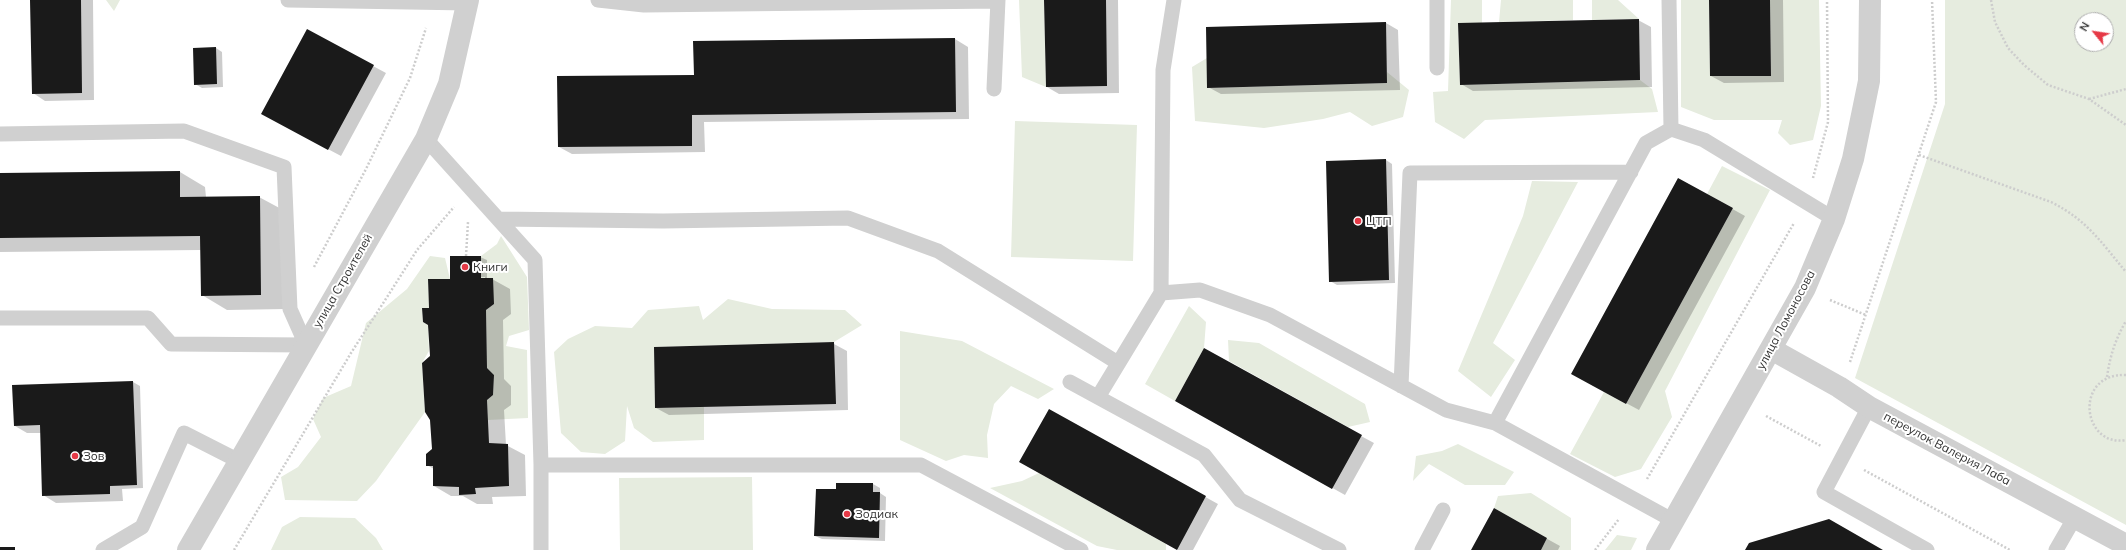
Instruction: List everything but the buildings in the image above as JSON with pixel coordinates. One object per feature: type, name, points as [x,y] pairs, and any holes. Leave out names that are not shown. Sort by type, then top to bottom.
[{"type":"street","name":"улица Ломоносова","points":[[1657,550],[1805,288],[1834,219],[1853,159],[1870,81],[1870,0]]},
{"type":"street","name":"улица Строителей","points":[[188,550],[426,139],[449,84],[468,1]]},
{"type":"street","name":"переулок Валерия Лаба","points":[[1771,349],[1839,387],[1869,407],[2126,545]]},
{"type":"lane","points":[[288,0],[433,3],[468,1]]},
{"type":"lane","points":[[598,0],[644,5],[998,0],[994,89]]},
{"type":"lane","points":[[1098,397],[1161,293],[1163,70],[1174,0]]},
{"type":"lane","points":[[1437,0],[1437,68]]},
{"type":"lane","points":[[1669,0],[1671,129]]},
{"type":"lane","points":[[1495,423],[1646,143],[1671,129],[1704,140],[1834,219]]},
{"type":"lane","points":[[0,134],[184,131],[284,168],[290,309],[306,346],[171,344],[148,318],[0,318]]},
{"type":"lane","points":[[426,139],[535,260],[541,465],[541,550]]},
{"type":"lane","points":[[1401,386],[1410,173],[1631,172]]},
{"type":"lane","points":[[498,219],[663,221],[848,218],[938,250],[1118,363]]},
{"type":"lane","points":[[1161,293],[1200,290],[1270,315],[1446,410],[1495,423],[1674,521]]},
{"type":"lane","points":[[1070,382],[1204,455],[1240,500],[1339,550]]},
{"type":"lane","points":[[1869,407],[1824,492],[1927,550]]},
{"type":"lane","points":[[104,550],[142,527],[184,432],[239,461]]},
{"type":"lane","points":[[541,465],[921,465],[1081,550]]},
{"type":"lane","points":[[1422,550],[1444,510]]},
{"type":"lane","points":[[2056,550],[2075,517]]},
{"type":"path","points":[[1595,550],[1635,499],[1806,202],[1828,122],[1827,0]]},
{"type":"path","points":[[1839,387],[1846,373],[1936,102],[1932,0]]},
{"type":"path","points":[[1991,0],[1995,22],[2008,48],[2024,65],[2048,85],[2089,99],[2126,125]]},
{"type":"path","points":[[312,269],[366,169],[410,78],[433,3]]},
{"type":"path","points":[[2089,99],[2126,90]]},
{"type":"path","points":[[1919,155],[2051,202],[2072,213],[2090,228],[2126,272]]},
{"type":"path","points":[[234,550],[351,353],[417,250],[470,188]]},
{"type":"path","points":[[2107,377],[2112,349],[2117,336],[2126,321]]},
{"type":"path","points":[[2126,375],[2117,374],[2107,377],[2098,383],[2092,392],[2089,403],[2089,415],[2093,425],[2101,434],[2111,439],[2126,440]]},
{"type":"shaded area","points":[[106,0],[120,0],[114,11]]},
{"type":"shaded area","points":[[1019,0],[1044,0],[1046,87],[1022,77]]},
{"type":"shaded area","points":[[1451,0],[1482,0],[1482,23],[1458,24],[1460,85],[1640,80],[1652,89],[1658,112],[1485,120],[1464,139],[1435,122],[1433,92],[1448,91]]},
{"type":"shaded area","points":[[1501,0],[1573,0],[1573,20],[1499,22]]},
{"type":"shaded area","points":[[1592,0],[1618,0],[1639,19],[1592,20]]},
{"type":"shaded area","points":[[1681,0],[1709,0],[1710,76],[1771,75],[1770,0],[1819,0],[1821,106],[1813,140],[1790,145],[1778,133],[1782,120],[1714,120],[1681,107]]},
{"type":"shaded area","points":[[1945,0],[2126,0],[2126,525],[1855,378],[1945,104]]},
{"type":"shaded area","points":[[1207,58],[1207,88],[1387,83],[1387,72],[1409,90],[1403,117],[1372,126],[1350,112],[1323,119],[1264,128],[1195,121],[1192,67]]},
{"type":"shaded area","points":[[1015,121],[1137,125],[1133,261],[1011,257]]},
{"type":"shaded area","points":[[1722,166],[1770,190],[1665,391],[1672,417],[1641,469],[1615,477],[1570,454],[1604,392],[1626,404],[1733,208],[1707,194]]},
{"type":"shaded area","points":[[1532,181],[1578,182],[1493,343],[1515,360],[1491,397],[1458,371],[1523,216]]},
{"type":"shaded area","points":[[501,236],[527,277],[529,330],[509,336],[506,346],[527,350],[528,418],[488,420],[487,400],[493,395],[494,375],[487,368],[486,310],[494,304],[481,278],[481,256],[497,244]]},
{"type":"shaded area","points":[[430,256],[445,258],[450,279],[428,279],[429,308],[422,308],[423,322],[428,325],[429,351],[422,363],[425,412],[376,481],[357,501],[285,500],[281,477],[298,467],[321,437],[313,419],[323,398],[351,386],[366,323],[407,289]]},
{"type":"shaded area","points":[[728,299],[772,309],[845,310],[862,325],[834,342],[654,347],[655,408],[704,407],[704,440],[653,442],[634,428],[627,406],[625,441],[605,454],[581,452],[561,433],[554,352],[568,339],[595,326],[632,328],[648,310],[699,306],[703,320]]},
{"type":"shaded area","points":[[1189,306],[1206,322],[1204,348],[1175,401],[1145,384]]},
{"type":"shaded area","points":[[900,331],[962,341],[1054,389],[1038,399],[1011,386],[994,404],[987,435],[988,458],[964,455],[946,461],[900,440]]},
{"type":"shaded area","points":[[1228,340],[1259,343],[1365,404],[1370,422],[1348,427],[1229,361]]},
{"type":"shaded area","points":[[1458,444],[1514,472],[1505,485],[1465,485],[1429,464],[1413,481],[1416,456],[1442,451]]},
{"type":"shaded area","points":[[1039,473],[1166,544],[1166,550],[1117,550],[1097,546],[990,488],[1022,481]]},
{"type":"shaded area","points":[[752,477],[753,550],[620,550],[619,478]]},
{"type":"shaded area","points":[[1531,493],[1571,518],[1571,550],[1541,550],[1547,538],[1494,508],[1498,496]]},
{"type":"shaded area","points":[[300,517],[355,518],[376,538],[383,550],[271,550],[282,527]]},
{"type":"shaded area","points":[[1617,535],[1637,538],[1631,550],[1605,550]]},
{"type":"place","name":"ЦТП","points":[[1358,221]]},
{"type":"place","name":"Книги","points":[[465,267]]},
{"type":"place","name":"Зов","points":[[75,456]]},
{"type":"place","name":"Зодиак","points":[[847,514]]}]
